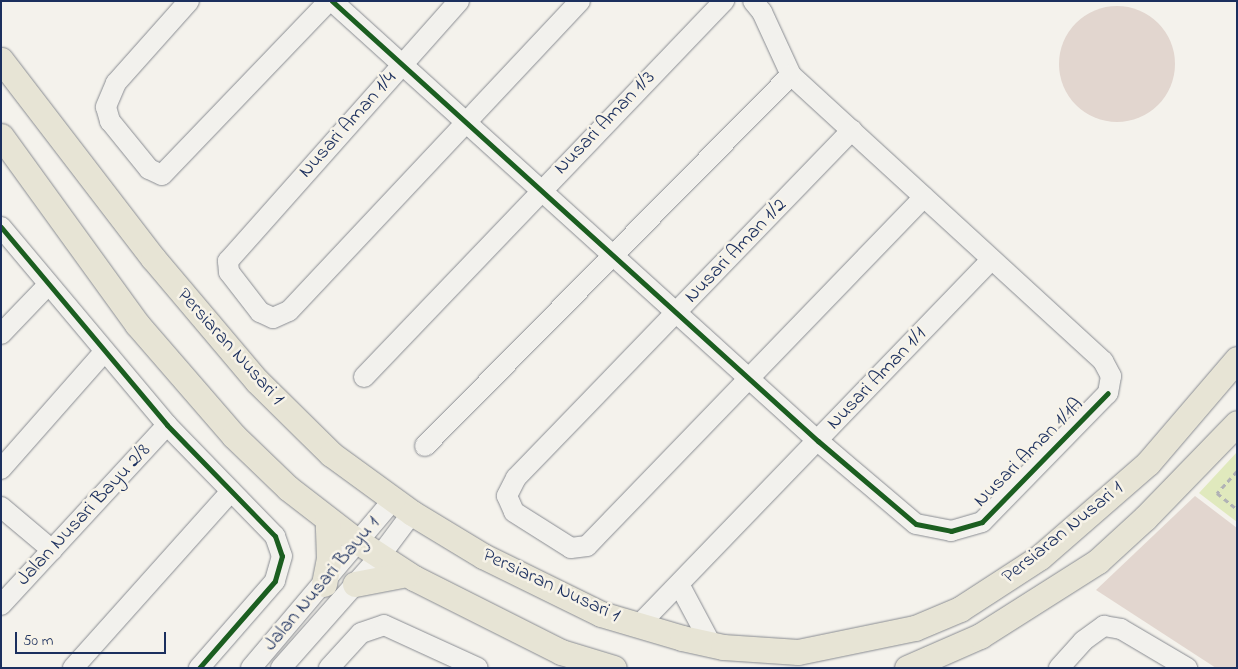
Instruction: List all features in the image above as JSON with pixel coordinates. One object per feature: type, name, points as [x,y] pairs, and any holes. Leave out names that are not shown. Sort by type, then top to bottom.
[{"type":"main road","name":"Persiaran Nusari 1","points":[[1,60],[153,258],[258,381],[331,454],[402,506],[561,595],[601,614],[712,644],[798,652],[915,628],[960,609],[1040,557],[1148,463],[1237,359]]},
{"type":"main road","points":[[1,136],[137,324],[234,436],[288,488],[328,520],[407,574],[562,652],[614,668]]},
{"type":"main road","name":"Persiaran Nusari 1","points":[[907,668],[980,636],[1098,561],[1145,518],[1237,423]]},
{"type":"main road","points":[[324,584],[329,558],[328,520]]},
{"type":"main road","points":[[355,584],[407,574]]},
{"type":"street","points":[[189,1],[116,83],[106,106],[110,121],[149,169],[162,175],[331,1]]},
{"type":"street","name":"Nusari Aman 1/1A","points":[[331,1],[818,441],[916,524],[951,531],[982,522],[1108,393],[1111,376],[1103,361],[992,259]]},
{"type":"street","name":"Nusari Aman 1/4","points":[[459,1],[228,261],[229,272],[260,312],[273,318],[289,311],[580,1]]},
{"type":"street","name":"Nusari Aman 1/3","points":[[364,377],[540,190],[724,1]]},
{"type":"street","points":[[753,1],[775,36],[791,75],[992,259]]},
{"type":"street","points":[[425,446],[791,75]]},
{"type":"street","name":"Nusari Aman 1/2","points":[[748,377],[587,546],[572,548],[514,512],[507,496],[516,478],[852,130]]},
{"type":"street","points":[[748,377],[924,197]]},
{"type":"street","points":[[1,227],[47,286],[167,425],[275,536],[282,556],[275,581],[199,668]]},
{"type":"street","name":"Nusari Aman 1/1","points":[[639,625],[680,586],[992,259]]},
{"type":"street","points":[[1,334],[47,286]]},
{"type":"street","points":[[1,469],[104,352]]},
{"type":"street","name":"Jalan Nusari Bayu 2/8","points":[[1,605],[167,425]]},
{"type":"street","points":[[73,668],[231,491]]},
{"type":"street","points":[[1,506],[52,550]]},
{"type":"street","name":"Jalan Nusari Bayu 1","points":[[281,668],[355,584],[370,549],[402,506]]},
{"type":"street","name":"Jalan Nusari Bayu 1","points":[[251,668],[324,584],[370,549]]},
{"type":"street","points":[[680,586],[712,644]]},
{"type":"street","points":[[329,668],[360,633],[384,625],[467,665]]},
{"type":"street","points":[[1059,668],[1083,641],[1104,626],[1121,629],[1174,665]]},
{"type":"path","points":[[1237,471],[1217,493],[1237,509]]},
{"type":"green space","points":[[1237,452],[1237,522],[1199,493]]},
{"type":"building","points":[[1117,6],[1139,10],[1149,15],[1158,23],[1166,32],[1171,42],[1175,64],[1171,86],[1166,96],[1158,105],[1149,113],[1139,118],[1117,122],[1095,118],[1085,113],[1076,105],[1068,96],[1063,86],[1059,64],[1063,42],[1068,32],[1076,23],[1085,15],[1095,10]]},
{"type":"building","points":[[1195,496],[1237,528],[1237,668],[1216,668],[1096,590]]},
{"type":"cycle path","points":[[332,1],[818,441],[916,524],[951,531],[982,522],[1108,393]]},
{"type":"cycle path","points":[[1,227],[167,425],[275,536],[282,556],[275,581],[199,668]]}]
